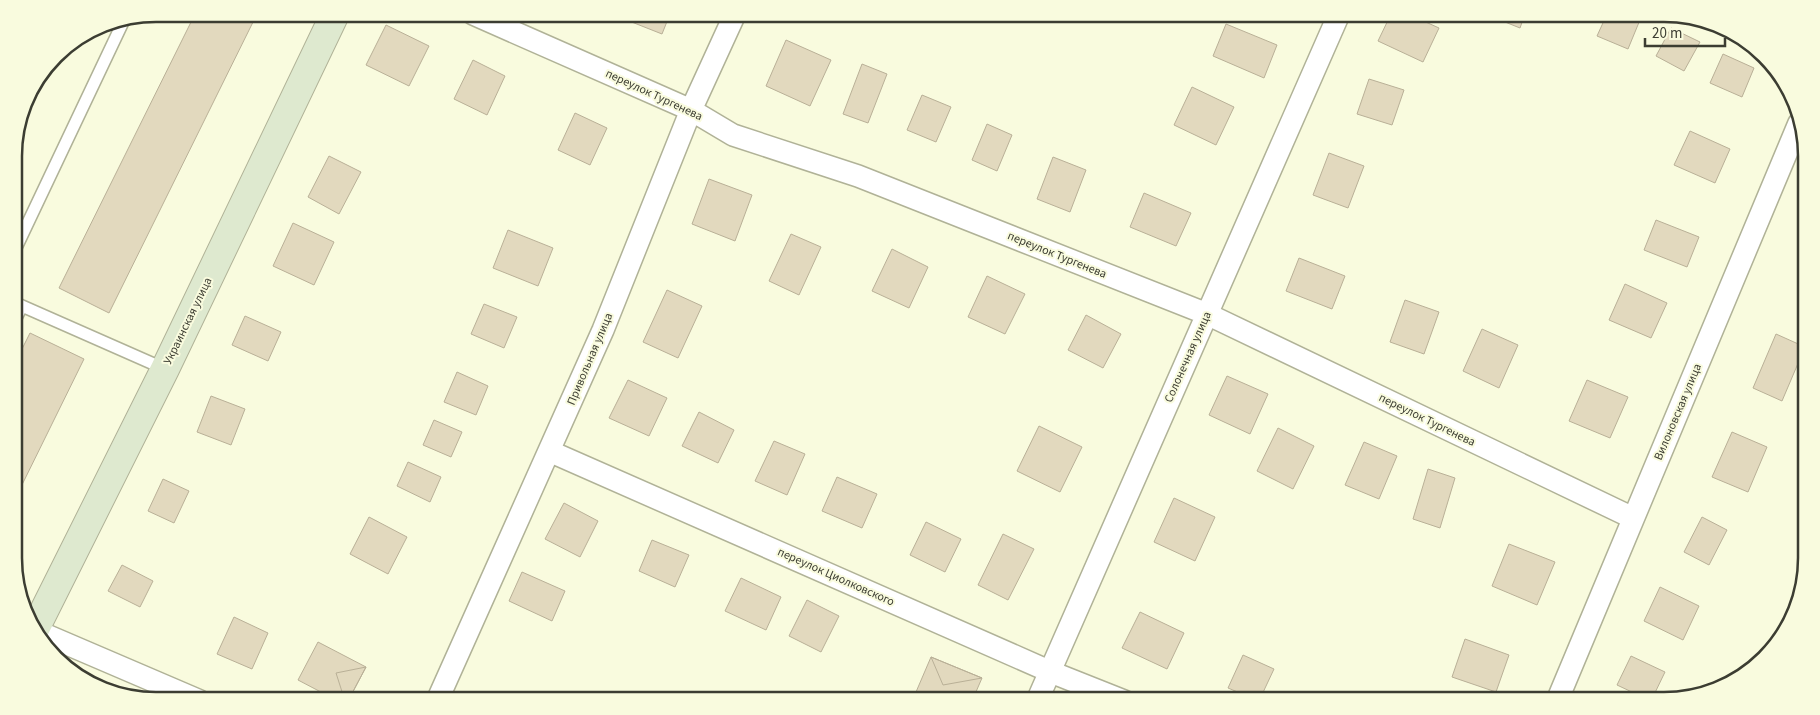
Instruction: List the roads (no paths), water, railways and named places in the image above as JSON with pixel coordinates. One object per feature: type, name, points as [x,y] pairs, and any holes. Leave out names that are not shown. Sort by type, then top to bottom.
[{"type":"main road","name":"Украинская улица","points":[[38,622],[165,369],[331,23]]},
{"type":"street","name":"Солонечная улица","points":[[1041,692],[1336,22]]},
{"type":"street","name":"переулок Тургенева","points":[[493,23],[691,110],[732,135],[858,176],[1207,314],[1633,518]]},
{"type":"street","name":"Привольная улица","points":[[441,692],[603,330],[691,110],[731,23]]},
{"type":"street","name":"Вилоновская улица","points":[[1561,692],[1795,131]]},
{"type":"street","name":"переулок Циолковского","points":[[549,451],[1051,672],[1101,692]]},
{"type":"street","points":[[47,635],[179,692]]},
{"type":"lane","points":[[23,234],[120,28]]},
{"type":"lane","points":[[23,306],[165,369]]}]
